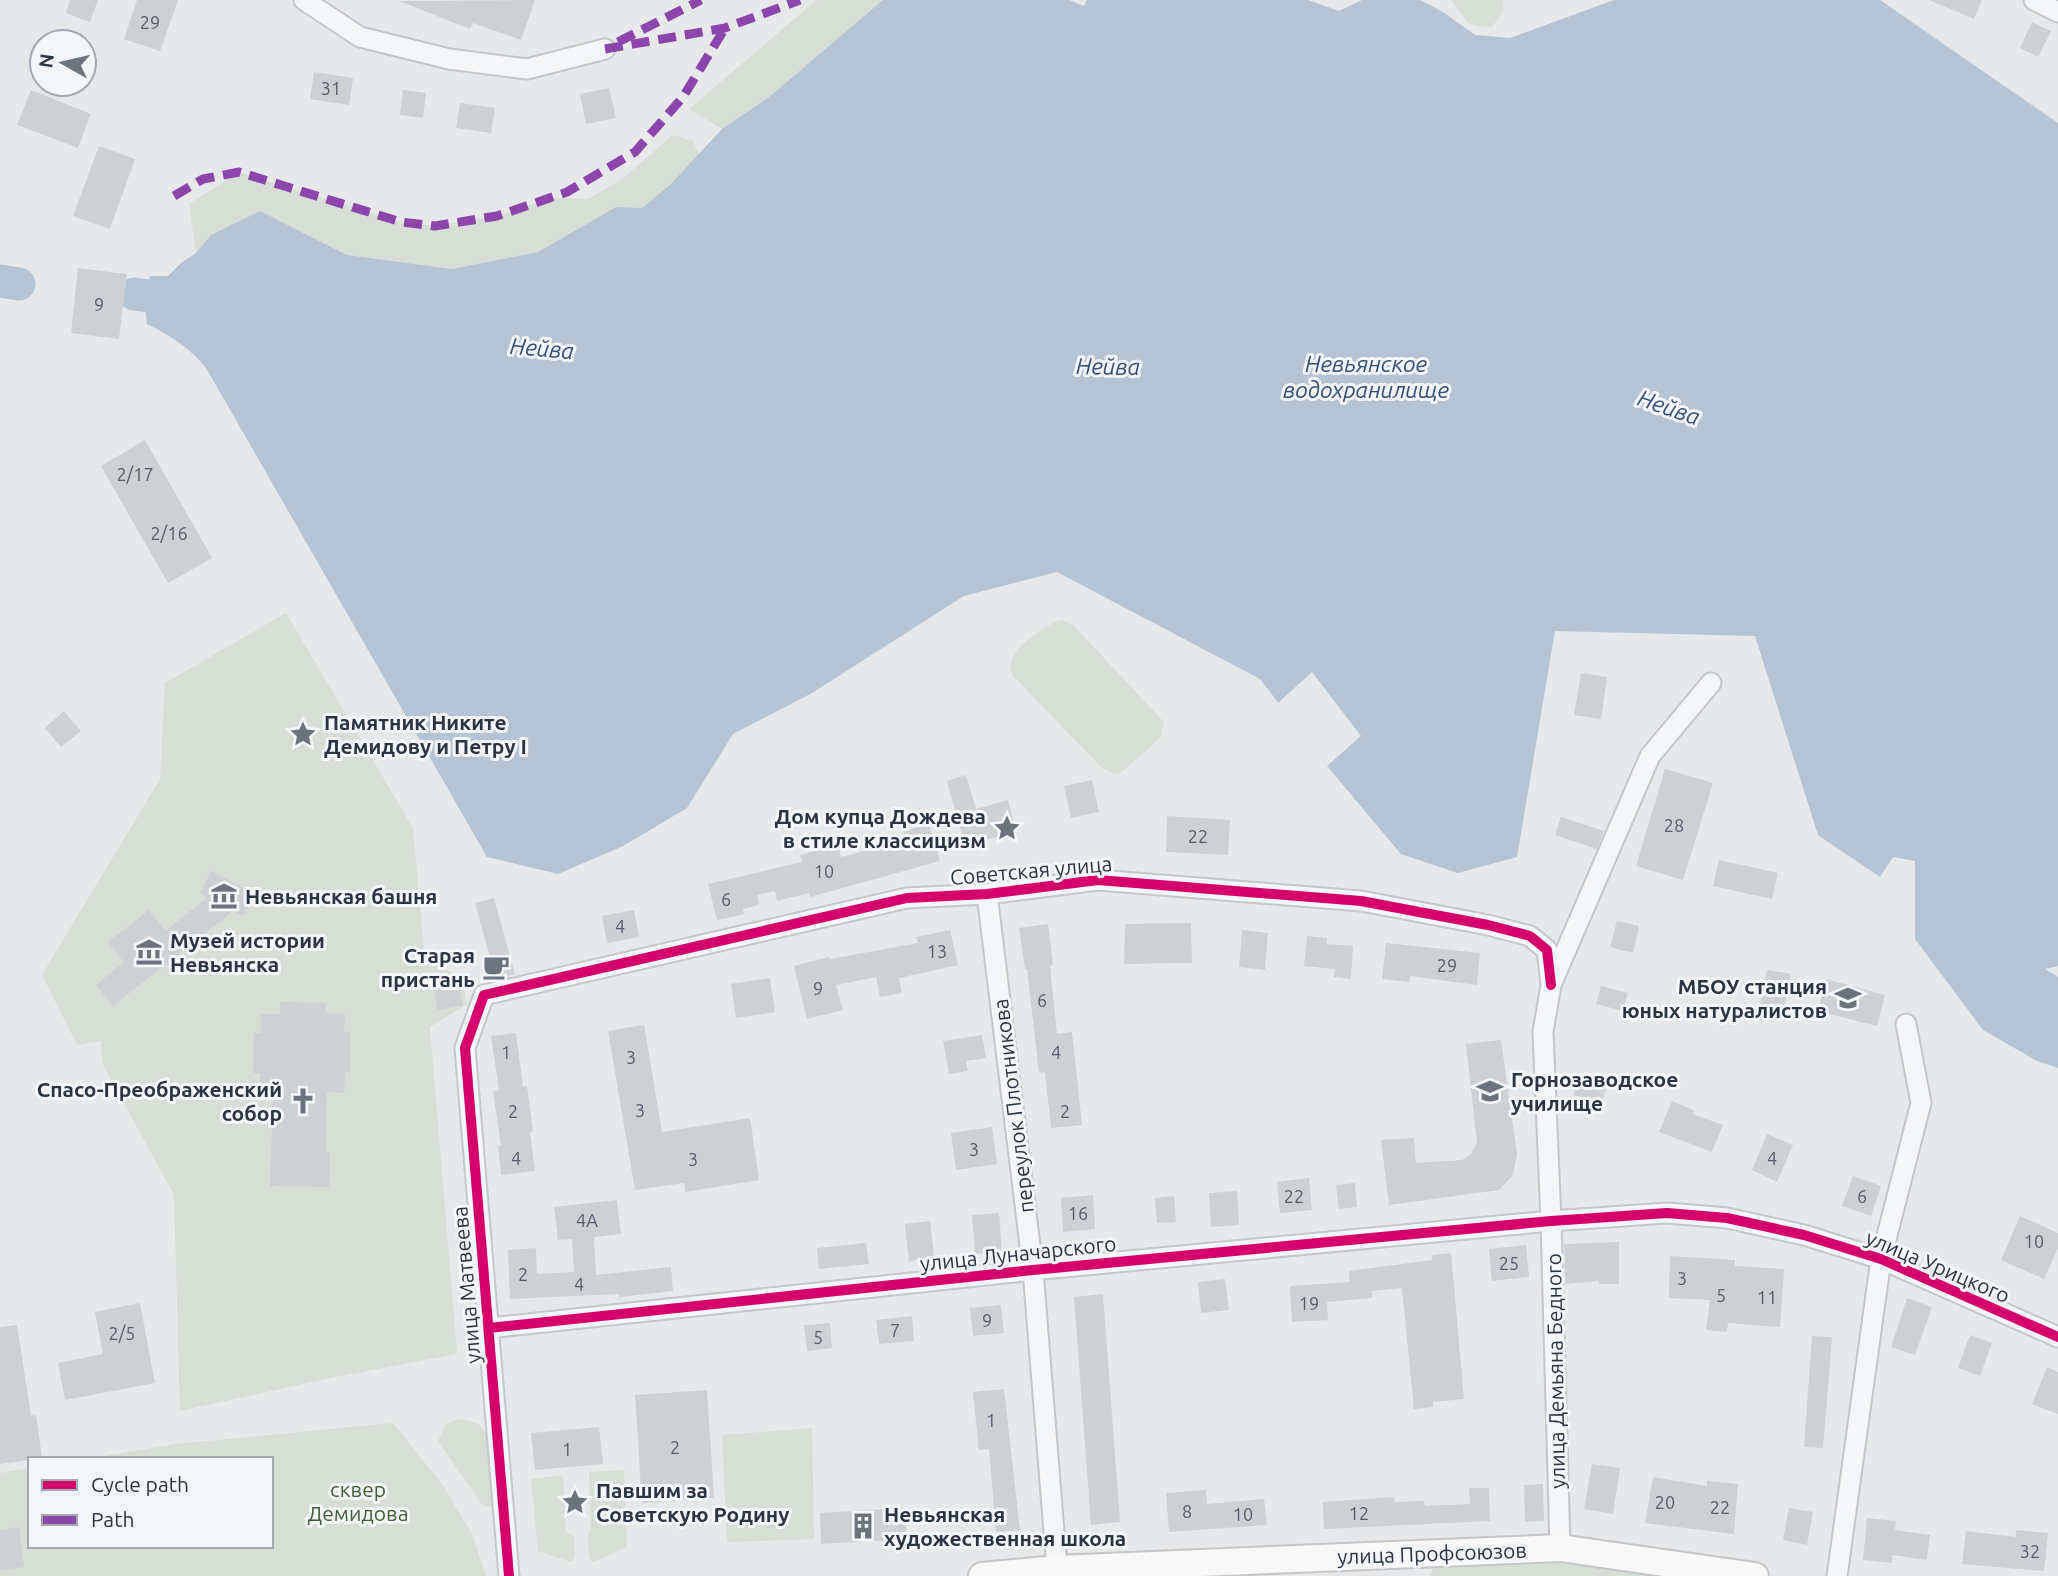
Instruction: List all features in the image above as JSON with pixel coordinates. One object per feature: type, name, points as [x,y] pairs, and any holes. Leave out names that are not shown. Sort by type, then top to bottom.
[{"type":"street","points":[[304,0],[360,37],[449,59],[527,69],[605,49]]},
{"type":"street","points":[[2034,0],[2058,12]]},
{"type":"street","points":[[1551,985],[1650,756],[1711,683]]},
{"type":"street","name":"Советская улица","points":[[484,995],[907,898],[987,894],[1098,880],[1361,901],[1488,925],[1530,936],[1547,950],[1551,985]]},
{"type":"street","name":"переулок Плотникова","points":[[987,894],[1032,1270],[1057,1569]]},
{"type":"street","name":"улица Демьяна Бедного","points":[[1551,985],[1543,1032],[1560,1548]]},
{"type":"street","name":"улица Матвеева","points":[[484,995],[465,1048],[509,1576]]},
{"type":"street","points":[[1837,1576],[1881,1259],[1921,1103],[1906,1024]]},
{"type":"street","name":"улица Урицкого","points":[[1551,1221],[1667,1213],[1727,1218],[1804,1235],[1881,1259],[2058,1337]]},
{"type":"street","name":"улица Луначарского","points":[[489,1328],[1032,1270],[1551,1221]]},
{"type":"street","name":"улица Профсоюзов","points":[[982,1576],[1057,1569],[1560,1548],[1755,1576]]},
{"type":"green space","points":[[883,0],[769,97],[722,129],[689,109],[814,2]]},
{"type":"green space","points":[[1451,0],[1503,0],[1504,11],[1491,28],[1469,24]]},
{"type":"green space","points":[[673,135],[693,141],[700,156],[670,185],[642,208],[616,207],[538,252],[452,269],[347,255],[260,211],[211,235],[196,253],[189,204],[239,172],[401,222],[435,226],[497,216],[550,198],[588,199],[622,179]]},
{"type":"green space","points":[[286,613],[413,828],[425,961],[461,976],[467,1004],[430,1027],[457,1354],[180,1411],[174,1195],[102,1063],[101,1041],[77,1045],[42,975],[160,779],[165,683]]},
{"type":"green space","points":[[1062,620],[1073,625],[1164,722],[1161,737],[1122,772],[1114,774],[1102,768],[1013,676],[1011,664],[1017,651],[1040,631]]},
{"type":"green space","points":[[459,1419],[479,1425],[487,1436],[492,1507],[483,1506],[438,1441],[446,1424]]},
{"type":"green space","name":"сквер Демидова","points":[[393,1423],[442,1484],[472,1534],[486,1576],[0,1576],[0,1473],[28,1468],[28,1548],[273,1548],[273,1457],[99,1457],[175,1444]]},
{"type":"green space","points":[[812,1428],[814,1539],[727,1542],[722,1435]]},
{"type":"green space","points":[[624,1470],[627,1547],[594,1562],[589,1558],[589,1472]]},
{"type":"green space","points":[[563,1475],[566,1532],[574,1537],[575,1557],[571,1562],[538,1551],[531,1479]]},
{"type":"green space","points":[[1532,1560],[1683,1576],[1430,1576],[1435,1563]]},
{"type":"water","name":"Невьянское водохранилище","points":[[883,0],[1069,0],[1084,6],[1087,0],[1308,0],[1339,11],[1362,0],[1420,0],[1443,12],[1475,35],[1510,38],[1614,0],[1880,0],[2058,123],[2058,966],[2045,969],[2058,977],[2058,1068],[2037,1061],[1983,1030],[1915,939],[1915,861],[1893,857],[1880,877],[1818,835],[1755,636],[1555,631],[1517,857],[1458,873],[1401,854],[1327,766],[1260,679],[1057,572],[964,596],[812,693],[733,734],[687,808],[623,846],[558,874],[487,857],[206,368],[179,343],[147,324],[144,297],[150,276],[168,276],[196,253],[211,235],[260,211],[347,255],[452,269],[538,252],[616,207],[642,208],[670,185],[722,129],[769,97]]},
{"type":"pier","points":[[1312,672],[1361,736],[1327,766],[1278,703]]},
{"type":"building","points":[[70,0],[98,0],[90,22],[66,13]]},
{"type":"building","points":[[137,0],[178,0],[160,51],[124,39]]},
{"type":"building","points":[[535,0],[521,40],[473,23],[470,29],[399,1]]},
{"type":"building","points":[[1929,0],[1982,0],[1974,19]]},
{"type":"building","points":[[2032,22],[2051,31],[2038,57],[2020,48]]},
{"type":"building","points":[[314,72],[353,78],[349,105],[310,99]]},
{"type":"building","points":[[609,88],[616,118],[586,124],[580,94]]},
{"type":"building","points":[[403,90],[426,93],[423,118],[400,115]]},
{"type":"building","points":[[28,98],[51,98],[91,114],[78,148],[17,125]]},
{"type":"building","points":[[460,103],[495,108],[491,133],[456,128]]},
{"type":"building","points":[[99,146],[135,159],[110,229],[73,216]]},
{"type":"building","points":[[78,268],[127,274],[119,339],[71,333]]},
{"type":"building","points":[[145,440],[212,558],[168,583],[101,466]]},
{"type":"building","points":[[1581,673],[1607,677],[1601,719],[1574,715]]},
{"type":"building","points":[[64,711],[81,731],[61,747],[45,728]]},
{"type":"building","points":[[1665,769],[1713,783],[1683,880],[1636,866]]},
{"type":"building","points":[[966,775],[976,809],[1008,800],[1016,831],[965,846],[947,781]]},
{"type":"building","points":[[1092,780],[1099,812],[1071,818],[1064,786]]},
{"type":"building","points":[[1167,816],[1230,820],[1228,855],[1166,852]]},
{"type":"building","points":[[1561,817],[1604,831],[1597,849],[1555,835]]},
{"type":"building","points":[[929,824],[940,861],[810,897],[809,893],[777,901],[775,891],[757,895],[759,905],[743,909],[744,914],[717,920],[708,884],[802,862],[800,855],[838,845],[841,857],[906,840],[903,831]]},
{"type":"building","points":[[1719,860],[1778,873],[1772,899],[1713,886]]},
{"type":"building","name":"Музей истории Невьянска","points":[[211,871],[255,894],[243,916],[233,911],[113,1006],[96,985],[124,962],[108,942],[149,910],[165,931],[207,898],[200,894]]},
{"type":"building","points":[[494,898],[515,974],[496,979],[475,903]]},
{"type":"building","points":[[634,910],[639,937],[607,943],[602,916]]},
{"type":"building","points":[[1617,921],[1639,926],[1633,953],[1610,947]]},
{"type":"building","points":[[1191,923],[1192,963],[1124,964],[1125,924]]},
{"type":"building","points":[[1048,924],[1057,1034],[1072,1032],[1082,1125],[1051,1128],[1045,1072],[1039,1073],[1027,969],[1019,928]]},
{"type":"building","points":[[950,930],[958,965],[899,978],[902,993],[880,997],[876,977],[836,985],[843,1010],[807,1019],[794,966],[829,957],[830,959],[918,943],[916,937]]},
{"type":"building","points":[[1242,930],[1268,933],[1265,970],[1239,967]]},
{"type":"building","points":[[1307,936],[1327,938],[1327,944],[1353,946],[1351,979],[1334,977],[1335,969],[1304,966]]},
{"type":"building","points":[[1386,943],[1480,953],[1477,985],[1410,976],[1409,982],[1382,979]]},
{"type":"building","points":[[1767,970],[1791,974],[1782,1019],[1758,1014]]},
{"type":"building","points":[[770,978],[775,1012],[736,1018],[731,984]]},
{"type":"building","points":[[1826,979],[1885,995],[1877,1026],[1818,1011]]},
{"type":"building","points":[[458,981],[463,1005],[438,1010],[433,987]]},
{"type":"building","points":[[1601,986],[1628,993],[1623,1011],[1596,1004]]},
{"type":"building","name":"Спасо-Преображенский собор","points":[[280,1002],[326,1003],[326,1013],[345,1014],[344,1032],[350,1032],[350,1072],[345,1072],[344,1093],[327,1092],[326,1152],[330,1152],[329,1187],[270,1186],[273,1094],[260,1094],[260,1073],[253,1073],[254,1033],[261,1033],[261,1014],[280,1014]]},
{"type":"building","points":[[644,1025],[662,1132],[750,1118],[759,1180],[685,1192],[684,1183],[635,1190],[608,1031]]},
{"type":"building","points":[[516,1033],[523,1087],[527,1086],[535,1171],[501,1175],[498,1146],[501,1146],[493,1091],[499,1090],[491,1036]]},
{"type":"building","points":[[982,1035],[986,1058],[966,1061],[968,1071],[949,1074],[943,1041]]},
{"type":"building","name":"Горнозаводское училище","points":[[1501,1040],[1517,1154],[1513,1175],[1499,1190],[1389,1205],[1381,1140],[1414,1138],[1416,1163],[1462,1160],[1471,1154],[1477,1143],[1466,1044]]},
{"type":"building","points":[[1580,1074],[1608,1083],[1599,1112],[1583,1107],[1586,1099],[1573,1095]]},
{"type":"building","points":[[1672,1101],[1695,1111],[1693,1114],[1723,1125],[1712,1152],[1659,1132]]},
{"type":"building","points":[[992,1127],[997,1164],[956,1170],[951,1133]]},
{"type":"building","points":[[1767,1134],[1793,1145],[1777,1182],[1752,1170]]},
{"type":"building","points":[[1853,1176],[1881,1186],[1871,1216],[1842,1206]]},
{"type":"building","points":[[1309,1178],[1312,1210],[1280,1213],[1277,1182]]},
{"type":"building","points":[[1355,1183],[1357,1207],[1339,1209],[1336,1185]]},
{"type":"building","points":[[1237,1191],[1239,1225],[1211,1227],[1209,1193]]},
{"type":"building","points":[[1093,1195],[1095,1229],[1063,1232],[1061,1198]]},
{"type":"building","points":[[1174,1196],[1176,1222],[1157,1223],[1155,1198]]},
{"type":"building","points":[[617,1200],[621,1234],[594,1237],[596,1275],[671,1267],[673,1291],[619,1297],[619,1294],[510,1299],[508,1250],[536,1248],[537,1274],[574,1272],[572,1239],[558,1240],[554,1207]]},
{"type":"building","points":[[999,1213],[1002,1252],[975,1254],[972,1215]]},
{"type":"building","points":[[2020,1216],[2058,1233],[2058,1248],[2044,1279],[2001,1260]]},
{"type":"building","points":[[930,1221],[934,1258],[909,1261],[905,1224]]},
{"type":"building","points":[[1619,1242],[1619,1284],[1599,1284],[1599,1281],[1565,1284],[1564,1244]]},
{"type":"building","points":[[866,1243],[869,1264],[819,1269],[817,1248]]},
{"type":"building","points":[[1526,1245],[1529,1277],[1492,1281],[1489,1249]]},
{"type":"building","points":[[1451,1253],[1464,1399],[1433,1402],[1433,1407],[1414,1409],[1402,1288],[1372,1291],[1372,1298],[1327,1302],[1328,1320],[1292,1322],[1290,1286],[1350,1282],[1349,1271],[1432,1260],[1432,1255]]},
{"type":"building","points":[[1670,1256],[1735,1260],[1735,1266],[1784,1269],[1780,1327],[1728,1323],[1727,1332],[1706,1330],[1710,1300],[1669,1298]]},
{"type":"building","points":[[1225,1279],[1229,1310],[1201,1313],[1198,1282]]},
{"type":"building","points":[[1103,1294],[1120,1522],[1091,1525],[1074,1297]]},
{"type":"building","points":[[1907,1298],[1932,1307],[1915,1355],[1891,1347]]},
{"type":"building","points":[[140,1303],[155,1383],[65,1400],[58,1363],[103,1354],[95,1312]]},
{"type":"building","points":[[1001,1305],[1004,1333],[973,1336],[970,1308]]},
{"type":"building","points":[[912,1316],[914,1341],[879,1344],[876,1320]]},
{"type":"building","points":[[830,1323],[832,1348],[807,1351],[804,1325]]},
{"type":"building","points":[[17,1325],[31,1416],[36,1415],[42,1457],[28,1457],[28,1460],[0,1464],[0,1327]]},
{"type":"building","points":[[1970,1335],[1992,1343],[1980,1376],[1958,1368]]},
{"type":"building","points":[[1812,1336],[1832,1337],[1823,1448],[1804,1447]]},
{"type":"building","points":[[2047,1367],[2058,1372],[2058,1414],[2032,1404]]},
{"type":"building","points":[[1004,1389],[1020,1530],[996,1532],[989,1449],[979,1450],[973,1392]]},
{"type":"building","points":[[707,1390],[714,1498],[642,1503],[635,1395]]},
{"type":"building","points":[[599,1427],[603,1464],[535,1470],[531,1433]]},
{"type":"building","points":[[1592,1464],[1620,1468],[1613,1514],[1584,1509]]},
{"type":"building","points":[[1653,1477],[1707,1486],[1707,1481],[1738,1484],[1734,1534],[1645,1523]]},
{"type":"building","points":[[1543,1484],[1544,1521],[1525,1522],[1524,1485]]},
{"type":"building","points":[[1469,1488],[1489,1488],[1490,1521],[1324,1529],[1323,1502],[1394,1497],[1395,1502],[1424,1501],[1425,1506],[1470,1504]]},
{"type":"building","points":[[1206,1490],[1207,1504],[1264,1499],[1267,1525],[1169,1532],[1166,1493]]},
{"type":"building","name":"Невьянская художественная школа","points":[[905,1508],[907,1539],[821,1544],[820,1513]]},
{"type":"building","points":[[1789,1508],[1813,1512],[1807,1545],[1783,1540]]},
{"type":"building","points":[[1867,1518],[1896,1521],[1895,1530],[1930,1535],[1927,1560],[1892,1555],[1892,1563],[1863,1560]]},
{"type":"building","points":[[19,1527],[24,1567],[0,1570],[0,1530]]},
{"type":"building","points":[[2016,1530],[2048,1533],[2044,1571],[1962,1564],[1966,1531],[2016,1537]]},
{"type":"waterway","name":"Нейва","points":[[0,281],[19,284]]},
{"type":"waterway","name":"Нейва","points":[[134,294],[189,302]]},
{"type":"marked path","points":[[618,42],[701,0]]},
{"type":"marked path","points":[[605,49],[725,28],[800,0]]},
{"type":"marked path","points":[[174,196],[203,179],[239,172],[401,222],[435,226],[497,216],[567,192],[635,152],[683,97],[725,28]]},
{"type":"cycle path","points":[[509,1576],[465,1048],[484,995],[907,898],[987,894],[1098,880],[1361,901],[1488,925],[1530,936],[1547,950],[1551,985]]},
{"type":"cycle path","points":[[489,1328],[1033,1270],[1551,1221],[1667,1213],[1727,1218],[1804,1235],[1881,1259],[2058,1337]]},
{"type":"place","name":"Памятник Никите Демидову и Петру I","points":[[303,734]]},
{"type":"place","name":"Дом купца Дождева в стиле классицизм","points":[[1007,828]]},
{"type":"place","name":"Невьянская башня","points":[[224,896]]},
{"type":"place","name":"Музей истории Невьянска","points":[[149,952]]},
{"type":"place","name":"Старая пристань","points":[[496,967]]},
{"type":"place","name":"МБОУ станция юных натуралистов","points":[[1848,998]]},
{"type":"place","name":"Горнозаводское училище","points":[[1490,1091]]},
{"type":"place","name":"Спасо-Преображенский собор","points":[[303,1101]]},
{"type":"place","name":"Павшим за Советскую Родину","points":[[575,1502]]},
{"type":"place","name":"Невьянская художественная школа","points":[[863,1526]]}]
